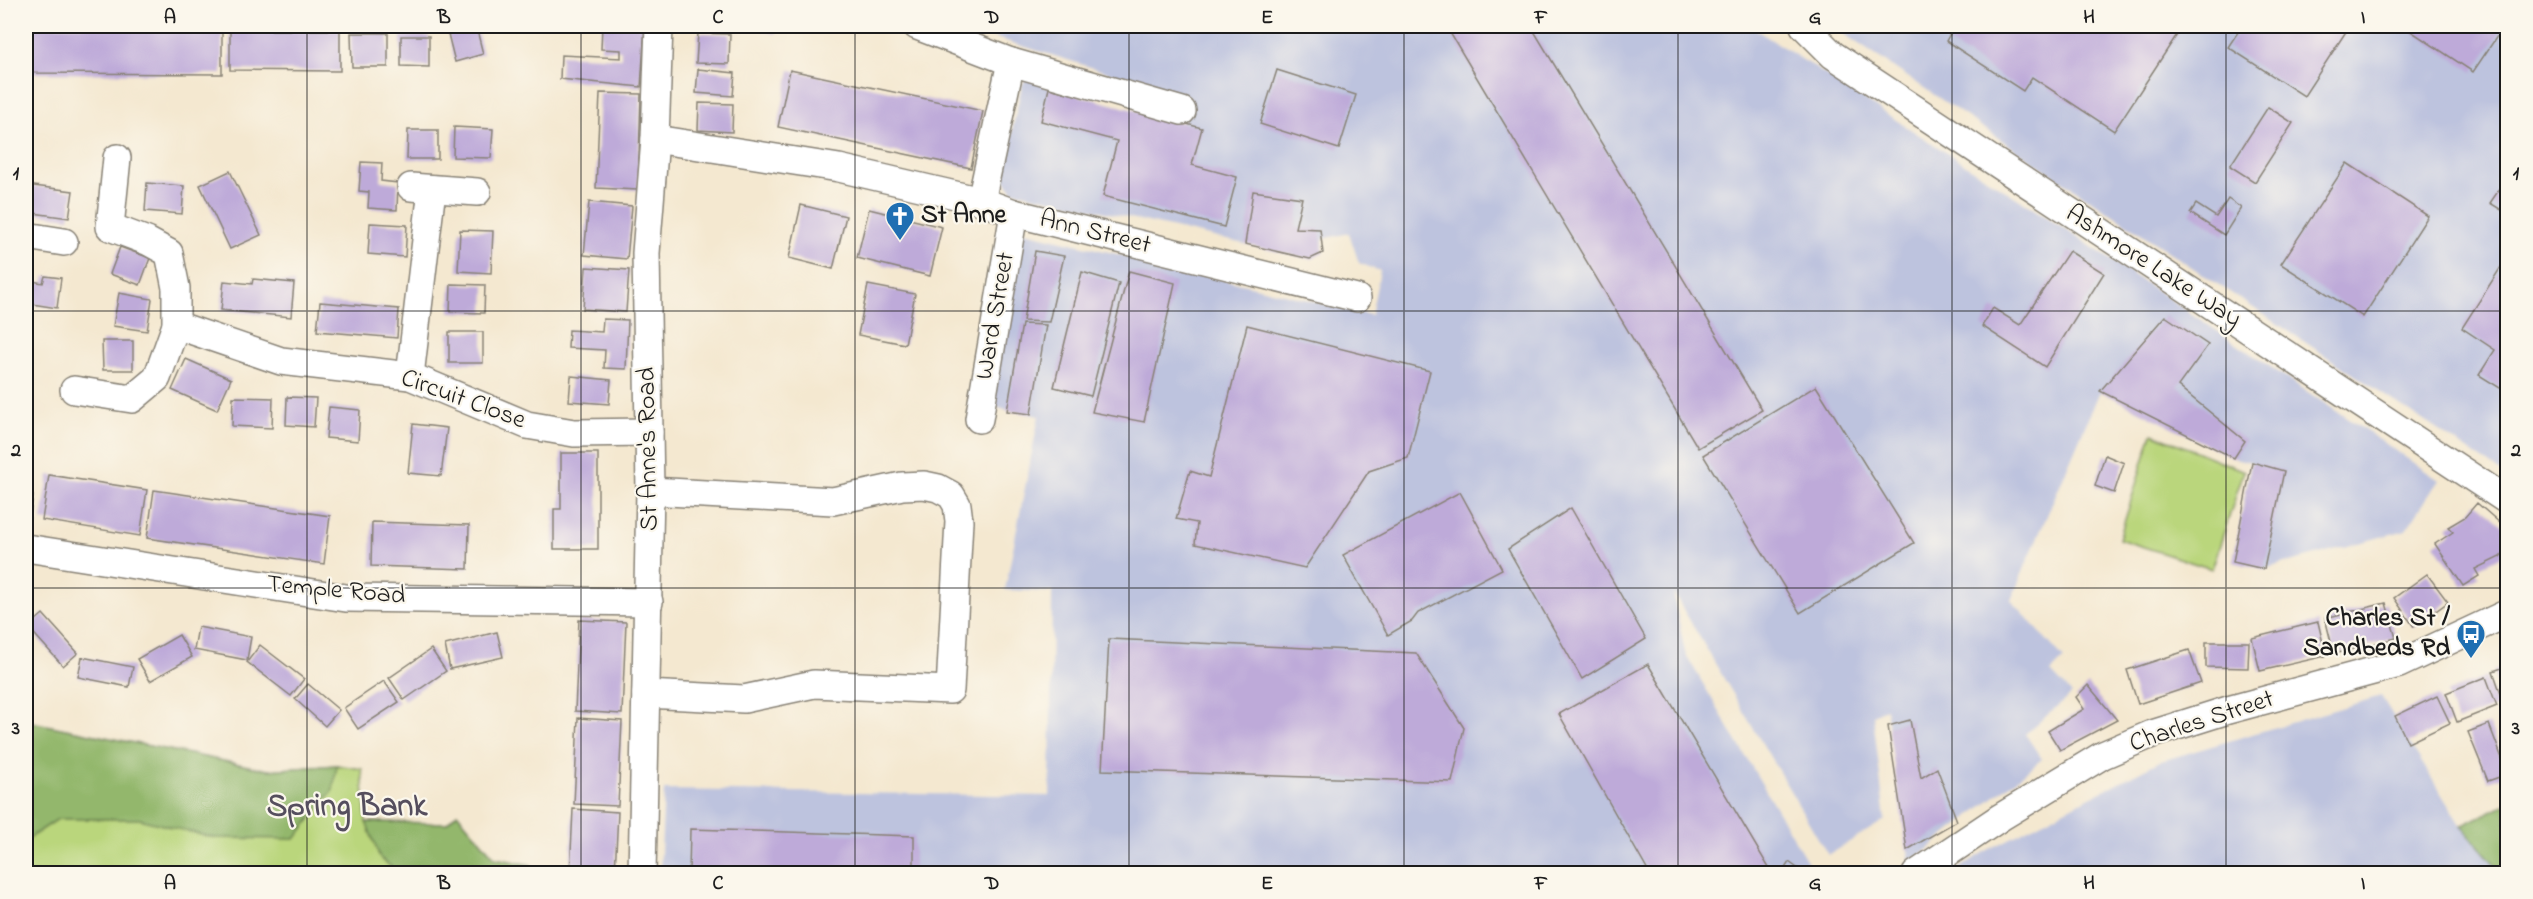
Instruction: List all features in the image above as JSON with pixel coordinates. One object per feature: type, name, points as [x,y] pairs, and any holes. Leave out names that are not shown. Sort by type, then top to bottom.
[{"type":"street","name":"St Anne's Road","points":[[642,873],[650,491],[646,253],[655,139],[659,26]]},
{"type":"street","points":[[917,26],[1011,62],[1182,111]]},
{"type":"street","name":"Ashmore Lake Way","points":[[1804,26],[1833,55],[2508,501]]},
{"type":"street","points":[[981,201],[1011,62]]},
{"type":"street","name":"Ann Street","points":[[655,139],[838,168],[981,201],[1014,213],[1357,298]]},
{"type":"street","points":[[74,390],[132,399],[157,378],[176,325],[176,288],[170,253],[147,241],[110,228],[117,158]]},
{"type":"street","points":[[410,376],[422,188],[477,192]]},
{"type":"street","name":"Ward Street","points":[[979,420],[1014,213]]},
{"type":"street","points":[[26,236],[64,242]]},
{"type":"street","name":"Circuit Close","points":[[176,325],[280,361],[410,376],[527,425],[574,433],[649,432]]},
{"type":"street","points":[[646,694],[744,699],[814,684],[950,690],[959,520],[957,505],[951,495],[938,488],[924,485],[902,486],[833,501],[650,491]]},
{"type":"street","name":"Temple Road","points":[[26,548],[346,598],[649,602]]},
{"type":"street","name":"Charles Street","points":[[1916,873],[2103,755],[2152,734],[2228,710],[2399,664],[2508,613]]},
{"type":"shaded area","points":[[958,26],[1750,26],[2071,233],[2439,480],[2406,530],[2264,569],[2233,562],[2251,462],[2234,458],[2100,391],[2011,600],[2064,659],[2051,672],[2072,694],[2025,734],[2042,759],[1910,863],[1886,708],[1873,715],[1885,820],[1828,855],[1673,592],[1685,653],[1814,873],[660,874],[664,790],[1050,796],[1052,592],[1005,590],[1039,416],[989,406],[1021,231],[1371,315],[1380,271],[1359,263],[1349,233],[1323,239],[1323,253],[1310,259],[1013,191],[1002,177],[1022,85],[1027,78],[1050,88],[1183,123],[1190,98]]},
{"type":"shaded area","points":[[1832,26],[2507,26],[2507,476],[2065,183]]},
{"type":"shaded area","points":[[2381,696],[2461,826],[2499,870],[2496,874],[1950,874],[1988,850],[2158,762]]},
{"type":"green space","points":[[2152,433],[2244,471],[2212,569],[2119,539]]},
{"type":"green space","points":[[26,721],[268,770],[337,765],[362,769],[366,822],[447,823],[457,813],[495,858],[531,865],[532,873],[26,873]]},
{"type":"green space","points":[[26,721],[268,770],[337,765],[333,790],[295,839],[214,838],[139,819],[58,819],[26,840]]},
{"type":"green space","points":[[2507,803],[2507,873],[2496,873],[2499,869],[2461,826]]},
{"type":"green space","points":[[457,813],[495,858],[531,865],[532,873],[399,873],[380,858],[366,822],[447,823]]},
{"type":"building","points":[[26,26],[222,26],[222,74],[26,73]]},
{"type":"building","points":[[476,26],[483,54],[455,62],[447,30]]},
{"type":"building","points":[[602,26],[645,26],[641,87],[560,79],[561,55],[621,58],[621,50],[601,49]]},
{"type":"building","points":[[749,26],[778,26],[775,34]]},
{"type":"building","points":[[1446,26],[1531,26],[1762,410],[1698,448]]},
{"type":"building","points":[[1952,26],[2182,27],[2114,131],[2032,77],[2023,91],[1946,41],[1954,27]]},
{"type":"building","points":[[2242,26],[2340,26],[2347,30],[2304,96],[2228,47]]},
{"type":"building","points":[[2403,26],[2504,26],[2473,72]]},
{"type":"building","points":[[230,30],[340,30],[340,71],[230,70]]},
{"type":"building","points":[[351,33],[388,33],[388,67],[352,67]]},
{"type":"building","points":[[698,33],[730,34],[729,64],[696,63]]},
{"type":"building","points":[[401,36],[429,36],[429,67],[401,66]]},
{"type":"building","points":[[698,69],[735,73],[733,96],[696,93]]},
{"type":"building","points":[[790,70],[983,111],[971,168],[778,127]]},
{"type":"building","points":[[1277,70],[1356,95],[1339,149],[1260,124]]},
{"type":"building","points":[[1049,88],[1202,128],[1192,165],[1237,177],[1224,227],[1103,196],[1117,141],[1041,121]]},
{"type":"building","points":[[600,93],[641,94],[638,190],[596,188]]},
{"type":"building","points":[[699,103],[733,104],[732,132],[698,130]]},
{"type":"building","points":[[2268,107],[2293,123],[2255,182],[2230,166]]},
{"type":"building","points":[[454,127],[493,129],[491,158],[453,157]]},
{"type":"building","points":[[408,130],[438,130],[438,159],[407,159]]},
{"type":"building","points":[[361,162],[382,163],[381,181],[398,183],[397,210],[368,208],[369,192],[359,191]]},
{"type":"building","points":[[2347,163],[2428,216],[2363,317],[2281,264]]},
{"type":"building","points":[[230,171],[261,235],[230,249],[200,185]]},
{"type":"building","points":[[2505,181],[2508,183],[2508,214],[2490,203]]},
{"type":"building","points":[[147,183],[184,186],[182,214],[145,211]]},
{"type":"building","points":[[26,185],[73,191],[69,218],[26,212]]},
{"type":"building","points":[[1253,191],[1302,198],[1295,228],[1320,229],[1323,253],[1310,259],[1245,244]]},
{"type":"building","points":[[2228,199],[2241,208],[2224,235],[2190,213],[2196,204],[2216,217]]},
{"type":"building","points":[[589,202],[632,206],[627,259],[584,255]]},
{"type":"building","points":[[801,205],[846,216],[833,269],[789,258]]},
{"type":"building","name":"St Anne","points":[[869,209],[942,227],[930,276],[857,258]]},
{"type":"building","points":[[370,223],[407,225],[405,257],[368,254]]},
{"type":"building","points":[[460,230],[493,231],[491,273],[458,271]]},
{"type":"building","points":[[120,247],[150,258],[140,285],[110,274]]},
{"type":"building","points":[[1035,251],[1064,256],[1049,322],[1023,321]]},
{"type":"building","points":[[2069,251],[2104,273],[2045,367],[1982,326],[1993,308],[2020,325]]},
{"type":"building","points":[[2508,256],[2508,393],[2479,375],[2495,350],[2462,328]]},
{"type":"building","points":[[586,267],[629,270],[626,312],[583,309]]},
{"type":"building","points":[[1129,271],[1175,283],[1144,422],[1092,412]]},
{"type":"building","points":[[1082,272],[1119,283],[1091,396],[1054,387]]},
{"type":"building","points":[[45,276],[61,278],[57,308],[26,303],[26,280],[43,283]]},
{"type":"building","points":[[253,279],[294,283],[291,317],[221,310],[224,281],[252,284]]},
{"type":"building","points":[[451,284],[485,285],[484,313],[450,312]]},
{"type":"building","points":[[868,285],[915,294],[905,344],[858,335]]},
{"type":"building","points":[[119,293],[152,299],[147,331],[113,326]]},
{"type":"building","points":[[320,302],[399,309],[397,338],[317,331]]},
{"type":"building","points":[[2165,316],[2208,345],[2178,386],[2245,441],[2234,458],[2100,391]]},
{"type":"building","points":[[603,319],[628,320],[626,369],[604,368],[605,350],[568,348],[569,330],[602,332]]},
{"type":"building","points":[[1022,324],[1046,325],[1031,414],[1007,411]]},
{"type":"building","points":[[1247,325],[1430,371],[1408,458],[1369,471],[1305,568],[1195,544],[1197,523],[1176,519],[1190,471],[1209,477]]},
{"type":"building","points":[[449,332],[483,332],[483,363],[449,363]]},
{"type":"building","points":[[102,341],[133,341],[133,370],[103,370]]},
{"type":"building","points":[[186,359],[231,379],[217,410],[172,390]]},
{"type":"building","points":[[571,376],[611,380],[609,404],[569,401]]},
{"type":"building","points":[[1816,386],[1914,543],[1800,613],[1703,455]]},
{"type":"building","points":[[233,397],[273,398],[272,428],[232,426]]},
{"type":"building","points":[[287,397],[316,398],[314,427],[286,425]]},
{"type":"building","points":[[329,407],[360,410],[358,441],[326,438]]},
{"type":"building","points":[[413,424],[447,428],[441,476],[408,473]]},
{"type":"building","points":[[561,453],[598,453],[598,549],[554,549],[554,509],[561,509]]},
{"type":"building","points":[[2105,455],[2124,463],[2114,493],[2095,486]]},
{"type":"building","points":[[2252,462],[2284,471],[2264,569],[2233,562]]},
{"type":"building","points":[[49,475],[147,490],[140,536],[42,520]]},
{"type":"building","points":[[154,490],[330,516],[324,564],[147,538]]},
{"type":"building","points":[[1460,492],[1502,569],[1418,613],[1412,621],[1388,635],[1343,555]]},
{"type":"building","points":[[26,495],[33,496],[29,521],[26,520]]},
{"type":"building","points":[[2477,503],[2508,530],[2508,548],[2500,557],[2475,569],[2479,576],[2463,586],[2435,544],[2453,532],[2448,527],[2465,517]]},
{"type":"building","points":[[1571,508],[1646,639],[1582,679],[1508,549]]},
{"type":"building","points":[[372,522],[469,525],[468,569],[371,566]]},
{"type":"building","points":[[2427,574],[2448,602],[2414,627],[2394,598]]},
{"type":"building","points":[[26,601],[32,602],[29,622],[26,622]]},
{"type":"building","points":[[2386,603],[2396,638],[2334,654],[2325,618]]},
{"type":"building","points":[[43,614],[78,653],[63,666],[28,627]]},
{"type":"building","points":[[579,620],[626,622],[622,714],[575,711]]},
{"type":"building","points":[[2318,622],[2326,656],[2260,671],[2252,638]]},
{"type":"building","points":[[198,627],[251,637],[247,660],[194,650]]},
{"type":"building","points":[[497,632],[503,657],[450,669],[445,645]]},
{"type":"building","points":[[179,635],[192,657],[150,681],[137,659]]},
{"type":"building","points":[[1109,639],[1416,653],[1464,728],[1452,782],[1102,770]]},
{"type":"building","points":[[2206,642],[2249,642],[2248,668],[2206,667]]},
{"type":"building","points":[[260,645],[304,679],[291,696],[247,662]]},
{"type":"building","points":[[431,649],[446,671],[404,700],[389,678]]},
{"type":"building","points":[[2189,650],[2201,683],[2138,704],[2127,670]]},
{"type":"building","points":[[82,657],[133,667],[129,687],[78,677]]},
{"type":"building","points":[[1648,664],[1772,873],[1649,873],[1559,714]]},
{"type":"building","points":[[2508,666],[2508,695],[2502,697],[2493,671]]},
{"type":"building","points":[[2486,677],[2497,706],[2457,722],[2446,693]]},
{"type":"building","points":[[384,681],[399,702],[358,729],[344,708]]},
{"type":"building","points":[[308,684],[339,710],[325,726],[295,699]]},
{"type":"building","points":[[2088,685],[2117,720],[2060,750],[2048,731],[2084,709],[2076,697]]},
{"type":"building","points":[[2437,696],[2450,723],[2408,743],[2395,716]]},
{"type":"building","points":[[578,718],[622,721],[618,806],[574,804]]},
{"type":"building","points":[[1910,720],[1921,778],[1937,768],[1957,821],[1907,850],[1888,726]]},
{"type":"building","points":[[2489,724],[2508,774],[2488,781],[2468,732]]},
{"type":"building","points":[[573,809],[618,812],[615,873],[570,873]]},
{"type":"building","points":[[690,829],[914,836],[914,873],[857,873],[801,869],[802,873],[689,873]]},
{"type":"building","points":[[1789,862],[1804,873],[1782,873]]},
{"type":"place","name":"St Anne","points":[[900,242]]},
{"type":"place","name":"Charles St / Sandbeds Rd","points":[[2471,660]]},
{"type":"district","name":"Spring Bank","points":[[347,807]]}]
